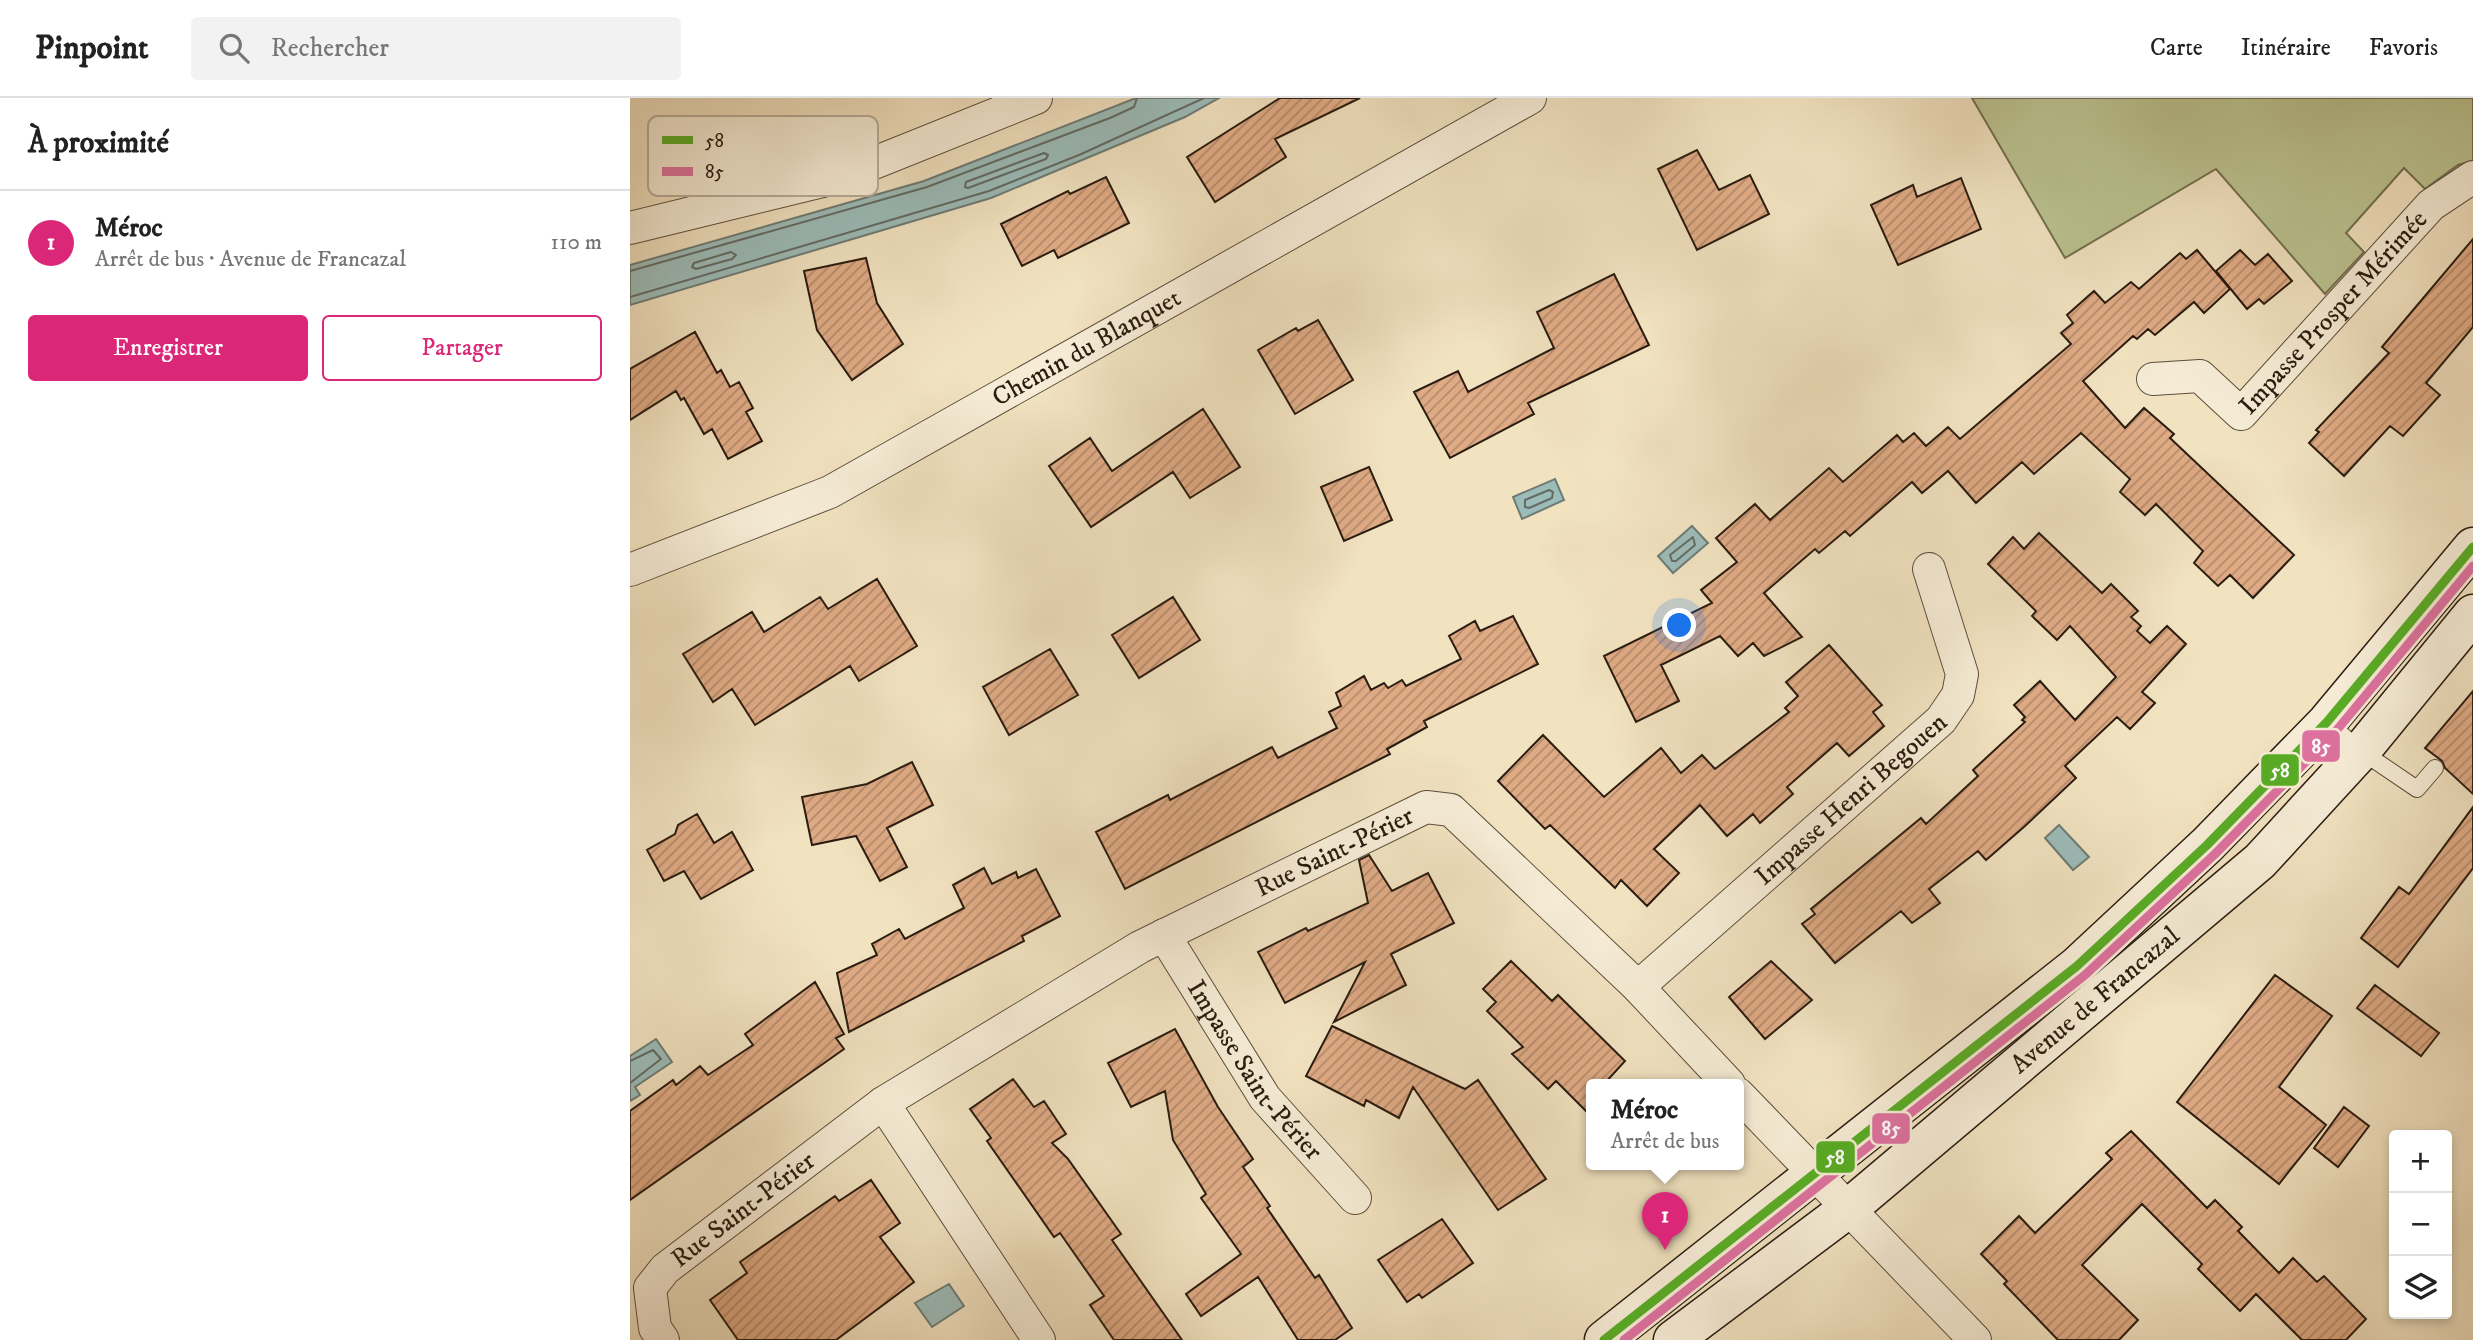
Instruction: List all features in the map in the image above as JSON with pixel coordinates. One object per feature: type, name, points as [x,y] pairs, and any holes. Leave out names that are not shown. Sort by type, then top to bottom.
[{"type":"main road","name":"Avenue de Francazal","points":[[1604,1340],[2077,967],[2207,845],[2327,722],[2459,593],[2473,547]]},
{"type":"main road","name":"Avenue de Francazal","points":[[1673,1340],[1849,1208],[2260,861],[2361,751],[2473,614]]},
{"type":"street","name":"Chemin du Blanquet","points":[[630,570],[830,492],[1530,98]]},
{"type":"street","points":[[878,161],[1026,100]]},
{"type":"street","name":"Impasse Prosper Mérimée","points":[[2153,379],[2200,376],[2241,414],[2431,205],[2473,177]]},
{"type":"street","points":[[630,228],[761,196]]},
{"type":"street","name":"Impasse Henri Begouen","points":[[1638,987],[1941,720],[1958,695],[1962,674],[1929,569]]},
{"type":"street","name":"Rue Saint-Périer","points":[[663,1340],[655,1328],[650,1288],[665,1269],[883,1103],[1164,935],[1426,807],[1451,810],[1638,987],[1724,1079]]},
{"type":"street","name":"Impasse Saint-Périer","points":[[1164,935],[1265,1098],[1355,1198]]},
{"type":"street","points":[[1744,1100],[1975,1340]]},
{"type":"street","points":[[883,1103],[1039,1340]]},
{"type":"lane","points":[[2327,722],[2361,751],[2417,789],[2435,768]]},
{"type":"green space","points":[[1972,98],[2473,98],[2473,161],[2458,165],[2425,189],[2404,168],[2346,233],[2364,252],[2325,294],[2216,169],[2065,258]]},
{"type":"water","points":[[1136,98],[1219,98],[1185,117],[991,198],[630,305],[630,265],[924,181]]},
{"type":"water","points":[[1555,479],[1564,500],[1522,519],[1513,497]]},
{"type":"water","points":[[1692,526],[1708,543],[1673,573],[1658,556]]},
{"type":"water","points":[[2059,825],[2089,857],[2073,870],[2045,838]]},
{"type":"water","points":[[656,1039],[672,1062],[635,1087],[640,1095],[630,1101],[630,1056]]},
{"type":"water","points":[[949,1284],[964,1306],[932,1327],[915,1303]]},
{"type":"building","points":[[1280,98],[1360,98],[1275,139],[1286,157],[1215,202],[1187,157]]},
{"type":"building","points":[[1697,150],[1719,190],[1750,175],[1769,214],[1697,250],[1658,169]]},
{"type":"building","points":[[1106,177],[1129,223],[1058,258],[1054,250],[1022,266],[1001,224],[1068,191],[1070,194]]},
{"type":"building","points":[[1961,178],[1981,229],[1898,265],[1871,205],[1913,185],[1917,197]]},
{"type":"building","points":[[2473,239],[2473,327],[2426,383],[2440,395],[2403,436],[2390,426],[2344,476],[2309,443],[2319,432],[2316,430],[2389,353],[2382,347]]},
{"type":"building","points":[[2197,250],[2230,289],[2204,313],[2194,302],[2155,335],[2148,329],[2137,339],[2133,336],[2083,381],[2125,428],[2144,408],[2174,434],[2170,438],[2294,555],[2253,598],[2230,575],[2218,586],[2194,563],[2203,551],[2156,504],[2145,515],[2120,492],[2130,479],[2081,433],[2034,474],[2022,462],[1976,503],[1948,471],[1922,493],[1912,482],[1850,536],[1845,531],[1819,553],[1815,549],[1764,593],[1802,637],[1764,656],[1753,643],[1738,656],[1720,636],[1661,665],[1679,701],[1636,722],[1604,656],[1712,603],[1701,590],[1737,562],[1716,538],[1755,504],[1770,520],[1829,468],[1843,482],[1897,435],[1903,442],[1914,433],[1926,446],[1948,427],[1960,439],[2071,344],[2061,333],[2073,323],[2067,315],[2094,291],[2105,303],[2131,282],[2139,289],[2180,253],[2186,259]]},
{"type":"building","points":[[2240,250],[2255,265],[2268,254],[2292,281],[2264,304],[2259,299],[2247,309],[2216,271]]},
{"type":"building","points":[[866,258],[877,303],[903,344],[852,380],[817,330],[804,271]]},
{"type":"building","points":[[1614,274],[1649,345],[1528,403],[1534,414],[1450,458],[1414,392],[1458,371],[1468,392],[1554,348],[1537,312]]},
{"type":"building","points":[[1318,320],[1353,380],[1295,414],[1258,350],[1296,328],[1298,331]]},
{"type":"building","points":[[695,332],[717,373],[721,370],[730,387],[739,382],[753,408],[746,412],[762,441],[728,459],[712,429],[704,434],[684,398],[681,400],[676,391],[630,420],[630,369]]},
{"type":"building","points":[[1203,409],[1240,467],[1190,498],[1173,472],[1091,527],[1049,466],[1090,438],[1112,471]]},
{"type":"building","points":[[1369,467],[1392,520],[1344,541],[1321,487]]},
{"type":"building","points":[[2039,533],[2102,593],[2111,584],[2138,611],[2131,617],[2141,626],[2137,631],[2150,643],[2167,626],[2186,644],[2142,692],[2155,703],[2130,729],[2117,717],[2065,766],[2076,778],[2025,826],[1986,860],[1978,851],[1929,889],[1940,903],[1912,923],[1901,911],[1835,963],[1802,924],[1815,914],[1811,909],[1921,818],[1926,824],[1978,776],[1973,770],[2025,722],[2022,720],[2025,717],[2014,705],[2040,681],[2075,720],[2116,677],[2070,626],[2057,640],[2032,616],[2036,611],[1988,564],[2013,537],[2024,549]]},
{"type":"building","points":[[877,579],[917,646],[859,681],[850,666],[755,725],[732,689],[713,702],[683,654],[752,612],[764,632],[820,597],[828,609]]},
{"type":"building","points":[[1173,597],[1200,640],[1139,678],[1112,635]]},
{"type":"building","points":[[1513,616],[1538,664],[1424,721],[1427,727],[1387,749],[1390,754],[1125,889],[1096,832],[1168,795],[1170,800],[1272,747],[1278,758],[1337,728],[1329,712],[1341,706],[1336,693],[1364,676],[1371,690],[1384,683],[1388,688],[1402,680],[1406,686],[1461,659],[1449,636],[1475,621],[1480,631]]},
{"type":"building","points":[[1829,645],[1882,705],[1873,712],[1884,726],[1849,756],[1837,743],[1787,787],[1793,794],[1760,823],[1753,814],[1727,836],[1700,805],[1654,849],[1679,873],[1647,906],[1621,880],[1615,888],[1550,825],[1545,829],[1498,781],[1543,735],[1604,797],[1661,748],[1681,773],[1702,755],[1715,769],[1789,712],[1785,708],[1798,696],[1786,682]]},
{"type":"building","points":[[1050,649],[1078,695],[1009,735],[983,687]]},
{"type":"building","points":[[2473,691],[2473,794],[2445,768],[2442,761],[2425,748]]},
{"type":"building","points":[[912,762],[933,805],[887,828],[907,867],[880,881],[856,836],[812,845],[802,797],[867,784]]},
{"type":"building","points":[[2473,807],[2473,868],[2398,967],[2361,938],[2399,887],[2409,894]]},
{"type":"building","points":[[697,814],[714,843],[732,832],[753,870],[701,899],[684,871],[664,881],[647,850],[675,834],[678,825]]},
{"type":"building","points":[[1369,855],[1392,891],[1428,873],[1454,923],[1391,954],[1406,985],[1334,1022],[1365,962],[1285,1003],[1258,952],[1306,928],[1308,931],[1368,903],[1359,860]]},
{"type":"building","points":[[984,868],[992,884],[1016,872],[1018,878],[1036,869],[1060,916],[1022,936],[1024,941],[849,1032],[837,973],[877,955],[872,944],[899,929],[905,939],[964,908],[953,885]]},
{"type":"building","points":[[1511,961],[1552,1001],[1558,995],[1625,1061],[1609,1079],[1586,1079],[1586,1111],[1556,1081],[1548,1089],[1512,1054],[1523,1047],[1487,1011],[1496,1002],[1483,989]]},
{"type":"building","points":[[1771,961],[1812,1000],[1765,1039],[1729,997]]},
{"type":"building","points":[[2275,975],[2332,1016],[2279,1087],[2326,1125],[2279,1184],[2177,1102]]},
{"type":"building","points":[[815,982],[844,1034],[836,1038],[844,1049],[630,1200],[630,1111],[673,1080],[676,1085],[700,1066],[708,1075],[753,1045],[745,1034]]},
{"type":"building","points":[[2375,985],[2439,1033],[2421,1056],[2357,1008]]},
{"type":"building","points":[[1332,1026],[1465,1089],[1478,1080],[1546,1179],[1498,1210],[1413,1087],[1399,1118],[1366,1100],[1364,1106],[1306,1076]]},
{"type":"building","points":[[1175,1029],[1218,1107],[1253,1159],[1243,1167],[1270,1206],[1267,1208],[1315,1278],[1319,1275],[1352,1328],[1335,1340],[1298,1340],[1258,1277],[1201,1316],[1186,1294],[1241,1254],[1201,1198],[1206,1194],[1173,1140],[1165,1091],[1131,1107],[1108,1063]]},
{"type":"building","points":[[1013,1079],[1034,1107],[1044,1101],[1066,1134],[1052,1143],[1068,1159],[1121,1234],[1112,1240],[1182,1340],[1114,1340],[1090,1305],[1104,1296],[1060,1233],[1054,1237],[987,1141],[991,1138],[970,1109]]},
{"type":"building","points":[[2344,1107],[2369,1126],[2338,1167],[2314,1148]]},
{"type":"building","points":[[2131,1131],[2207,1208],[2215,1200],[2242,1227],[2238,1231],[2279,1273],[2293,1258],[2317,1282],[2324,1276],[2366,1319],[2346,1340],[2302,1340],[2256,1294],[2240,1311],[2198,1269],[2202,1264],[2142,1204],[2082,1265],[2138,1320],[2119,1340],[2058,1340],[2004,1284],[2007,1281],[1981,1254],[2019,1216],[2035,1233],[2112,1159],[2106,1153]]},
{"type":"building","points":[[871,1180],[900,1223],[880,1237],[914,1282],[836,1340],[738,1340],[710,1300],[747,1273],[740,1262],[835,1196],[839,1201]]},
{"type":"building","points":[[1442,1219],[1473,1263],[1422,1298],[1419,1294],[1407,1302],[1378,1260]]},
{"type":"transit line","name":"58","points":[[1604,1340],[2077,966],[2207,845],[2327,722],[2473,547]]},
{"type":"transit line","name":"85","points":[[1624,1340],[2085,975],[2215,854],[2336,731],[2473,566]]},
{"type":"place","name":"Méroc","points":[[1665,1250]]}]
